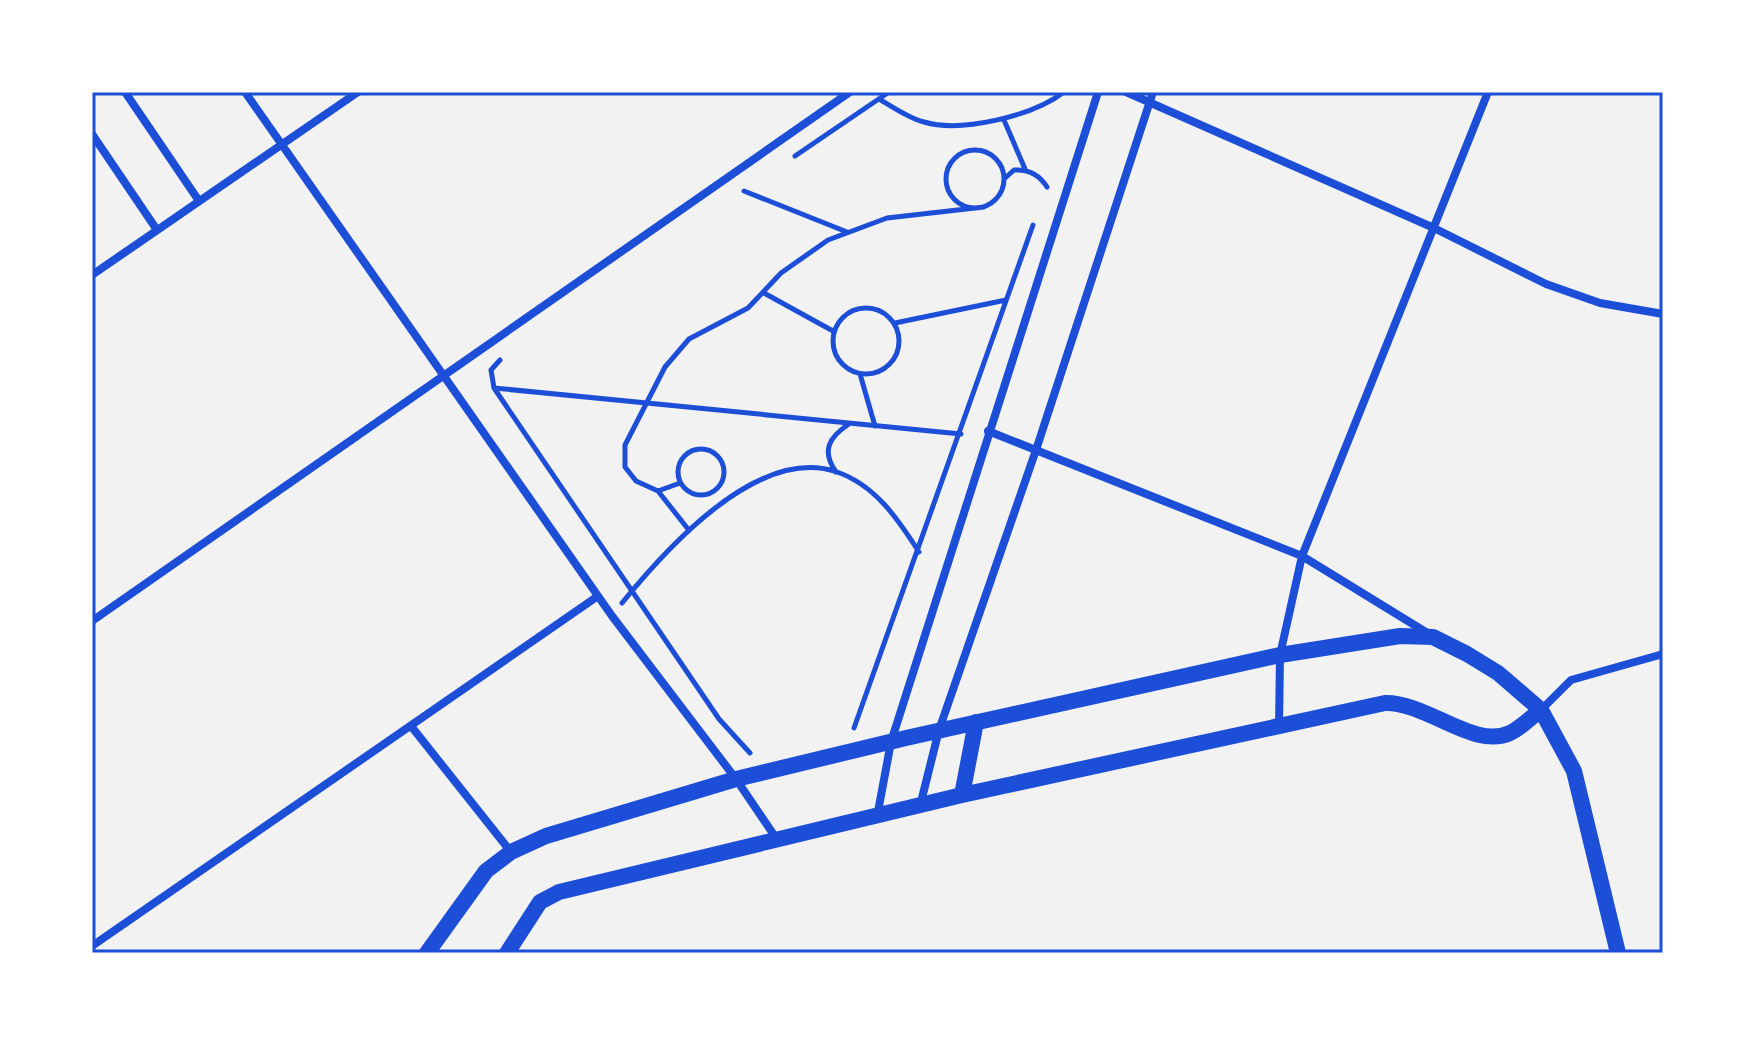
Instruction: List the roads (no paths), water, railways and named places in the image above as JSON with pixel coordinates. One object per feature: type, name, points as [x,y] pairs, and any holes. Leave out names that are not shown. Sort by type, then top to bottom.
[{"type":"main road","points":[[427,953],[486,871],[511,852],[546,836],[736,779],[939,730],[1280,655],[1383,637],[1433,637],[1498,673],[1541,710],[1560,739],[1574,771],[1618,953]]},
{"type":"main road","points":[[507,953],[540,902],[559,892],[779,842],[962,795],[1385,703],[1402,702],[1477,735],[1495,737],[1511,733],[1541,710]]},
{"type":"main road","points":[[962,795],[976,722]]},
{"type":"street","points":[[125,92],[199,201]]},
{"type":"street","points":[[245,92],[612,616],[736,779],[779,842]]},
{"type":"street","points":[[92,275],[358,92]]},
{"type":"street","points":[[92,621],[850,92]]},
{"type":"street","points":[[877,817],[891,742],[1098,92]]},
{"type":"street","points":[[1126,92],[1152,97],[1434,228],[1546,284],[1600,303],[1663,314]]},
{"type":"street","points":[[1279,728],[1280,655],[1302,556],[1488,92]]},
{"type":"street","points":[[920,806],[939,730],[1036,450],[1152,97]]},
{"type":"street","points":[[92,134],[157,230]]},
{"type":"street","points":[[988,431],[1302,556],[1433,637]]},
{"type":"street","points":[[92,946],[598,596]]},
{"type":"street","points":[[1541,710],[1571,680],[1663,654]]},
{"type":"street","points":[[411,726],[511,852]]}]
